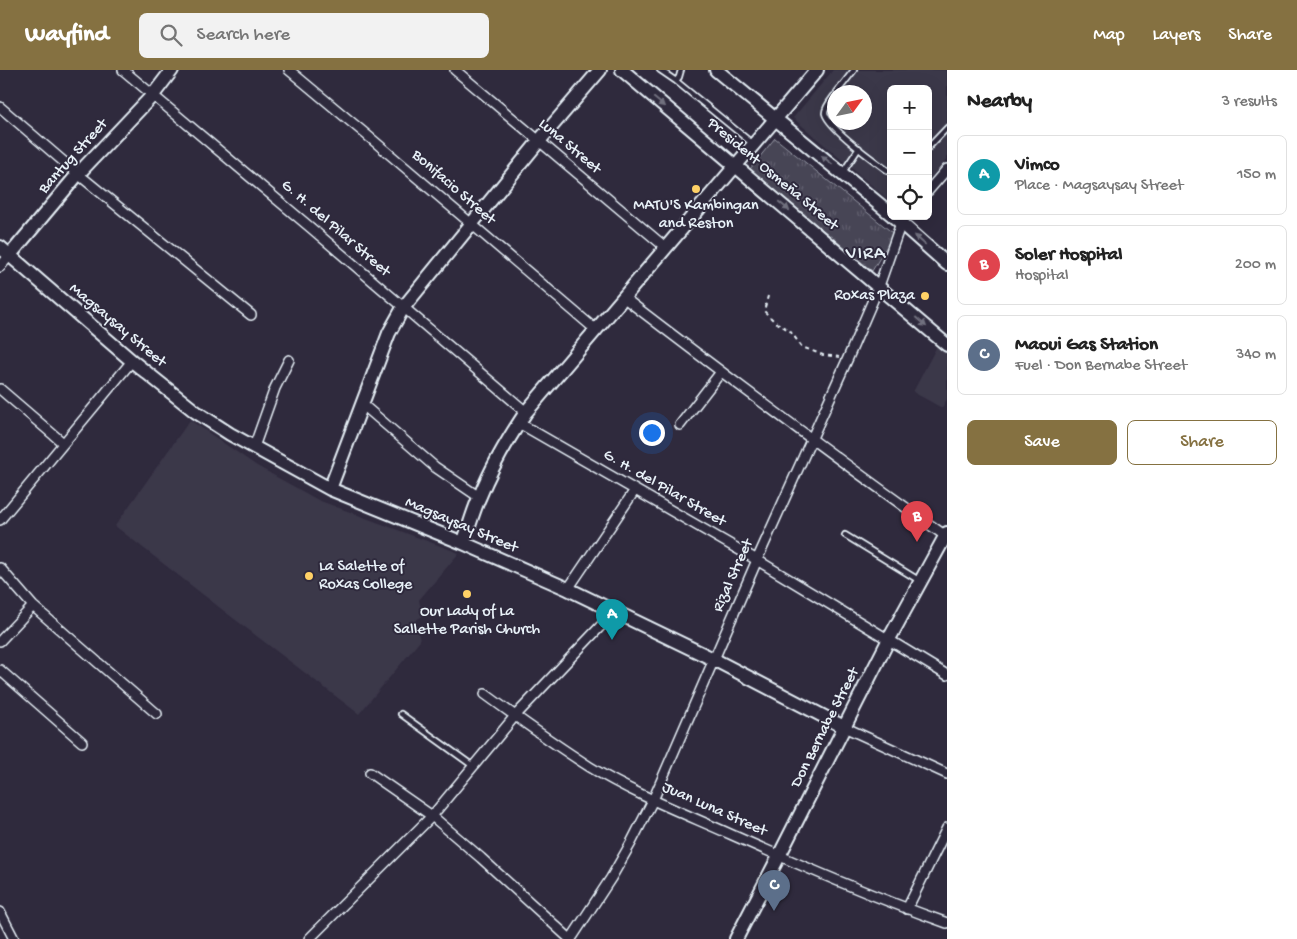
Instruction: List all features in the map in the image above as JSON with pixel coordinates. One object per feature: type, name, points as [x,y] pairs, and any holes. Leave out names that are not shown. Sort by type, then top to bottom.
[{"type":"street","name":"G. H. del Pilar Street","points":[[123,70],[403,308],[522,417],[634,490],[757,560],[947,675]]},
{"type":"street","name":"Bantug Street","points":[[0,267],[78,174],[153,95],[172,70]]},
{"type":"street","name":"Bonifacio Street","points":[[290,70],[596,330]]},
{"type":"street","name":"Luna Street","points":[[455,70],[665,247]]},
{"type":"street","points":[[330,489],[390,333],[403,308],[539,141],[600,70]]},
{"type":"street","name":"President Osmeña Street","points":[[622,70],[947,345]]},
{"type":"street","points":[[716,70],[887,208]]},
{"type":"street","points":[[463,544],[479,497],[494,465],[522,417],[817,70]]},
{"type":"street","points":[[0,107],[78,174],[251,315]]},
{"type":"street","points":[[932,186],[947,169]]},
{"type":"street","name":"Rizal Street","points":[[571,939],[611,878],[653,800],[879,286],[897,220]]},
{"type":"street","points":[[901,220],[947,264]]},
{"type":"street","name":"Magsaysay Street","points":[[0,247],[132,361],[196,412],[230,434],[330,489],[568,589],[714,659],[844,726],[947,774]]},
{"type":"street","points":[[623,297],[811,439],[947,535]]},
{"type":"street","points":[[254,447],[275,388],[289,360]]},
{"type":"street","points":[[0,520],[132,361]]},
{"type":"street","points":[[680,425],[721,372]]},
{"type":"street","points":[[0,389],[63,443]]},
{"type":"street","points":[[362,404],[435,466],[479,497]]},
{"type":"street","points":[[568,589],[634,490]]},
{"type":"street","name":"Don Bernabe Street","points":[[736,939],[889,639],[947,535]]},
{"type":"street","points":[[0,568],[33,606],[157,714]]},
{"type":"street","points":[[0,642],[33,606]]},
{"type":"street","points":[[309,939],[432,816],[515,716],[615,611]]},
{"type":"street","points":[[0,670],[82,742]]},
{"type":"street","name":"Juan Luna Street","points":[[485,694],[592,768],[653,800],[780,856],[907,909],[947,923]]},
{"type":"street","points":[[370,773],[432,816],[571,939]]},
{"type":"street","points":[[907,909],[947,828]]},
{"type":"street","points":[[0,912],[14,939]]},
{"type":"lane","points":[[660,70],[754,145]]},
{"type":"lane","points":[[676,82],[681,70]]},
{"type":"lane","points":[[842,85],[854,70]]},
{"type":"lane","points":[[932,144],[947,128]]},
{"type":"lane","points":[[839,130],[887,170]]},
{"type":"lane","points":[[842,173],[859,148]]},
{"type":"lane","points":[[844,535],[921,582]]},
{"type":"lane","points":[[402,714],[474,767]]},
{"type":"path","points":[[768,296],[764,311],[774,321],[790,331],[802,347],[823,355],[848,358]]},
{"type":"shaded area","points":[[833,70],[947,70],[947,159],[932,176],[932,85],[887,85],[887,199],[793,118]]},
{"type":"shaded area","points":[[937,346],[947,353],[947,399],[942,408],[913,392]]},
{"type":"shaded area","name":"La Salette of Roxas College","points":[[190,420],[257,466],[318,500],[459,553],[419,600],[423,616],[416,620],[420,641],[359,714],[115,526]]},
{"type":"green space","points":[[775,138],[894,234],[872,271],[750,169]]},
{"type":"place","name":"MATU'S Kambingan and Reston","points":[[696,189]]},
{"type":"place","name":"Roxas Plaza","points":[[925,296]]},
{"type":"place","name":"Soler Hospital","points":[[917,542]]},
{"type":"place","name":"La Salette of Roxas College","points":[[309,576]]},
{"type":"place","name":"Our Lady of La Sallette Parish Church","points":[[467,594]]},
{"type":"place","name":"Vimco","points":[[612,640]]},
{"type":"place","name":"Maoui Gas Station","points":[[774,911]]},
{"type":"district","name":"VIRA","points":[[866,254]]}]
